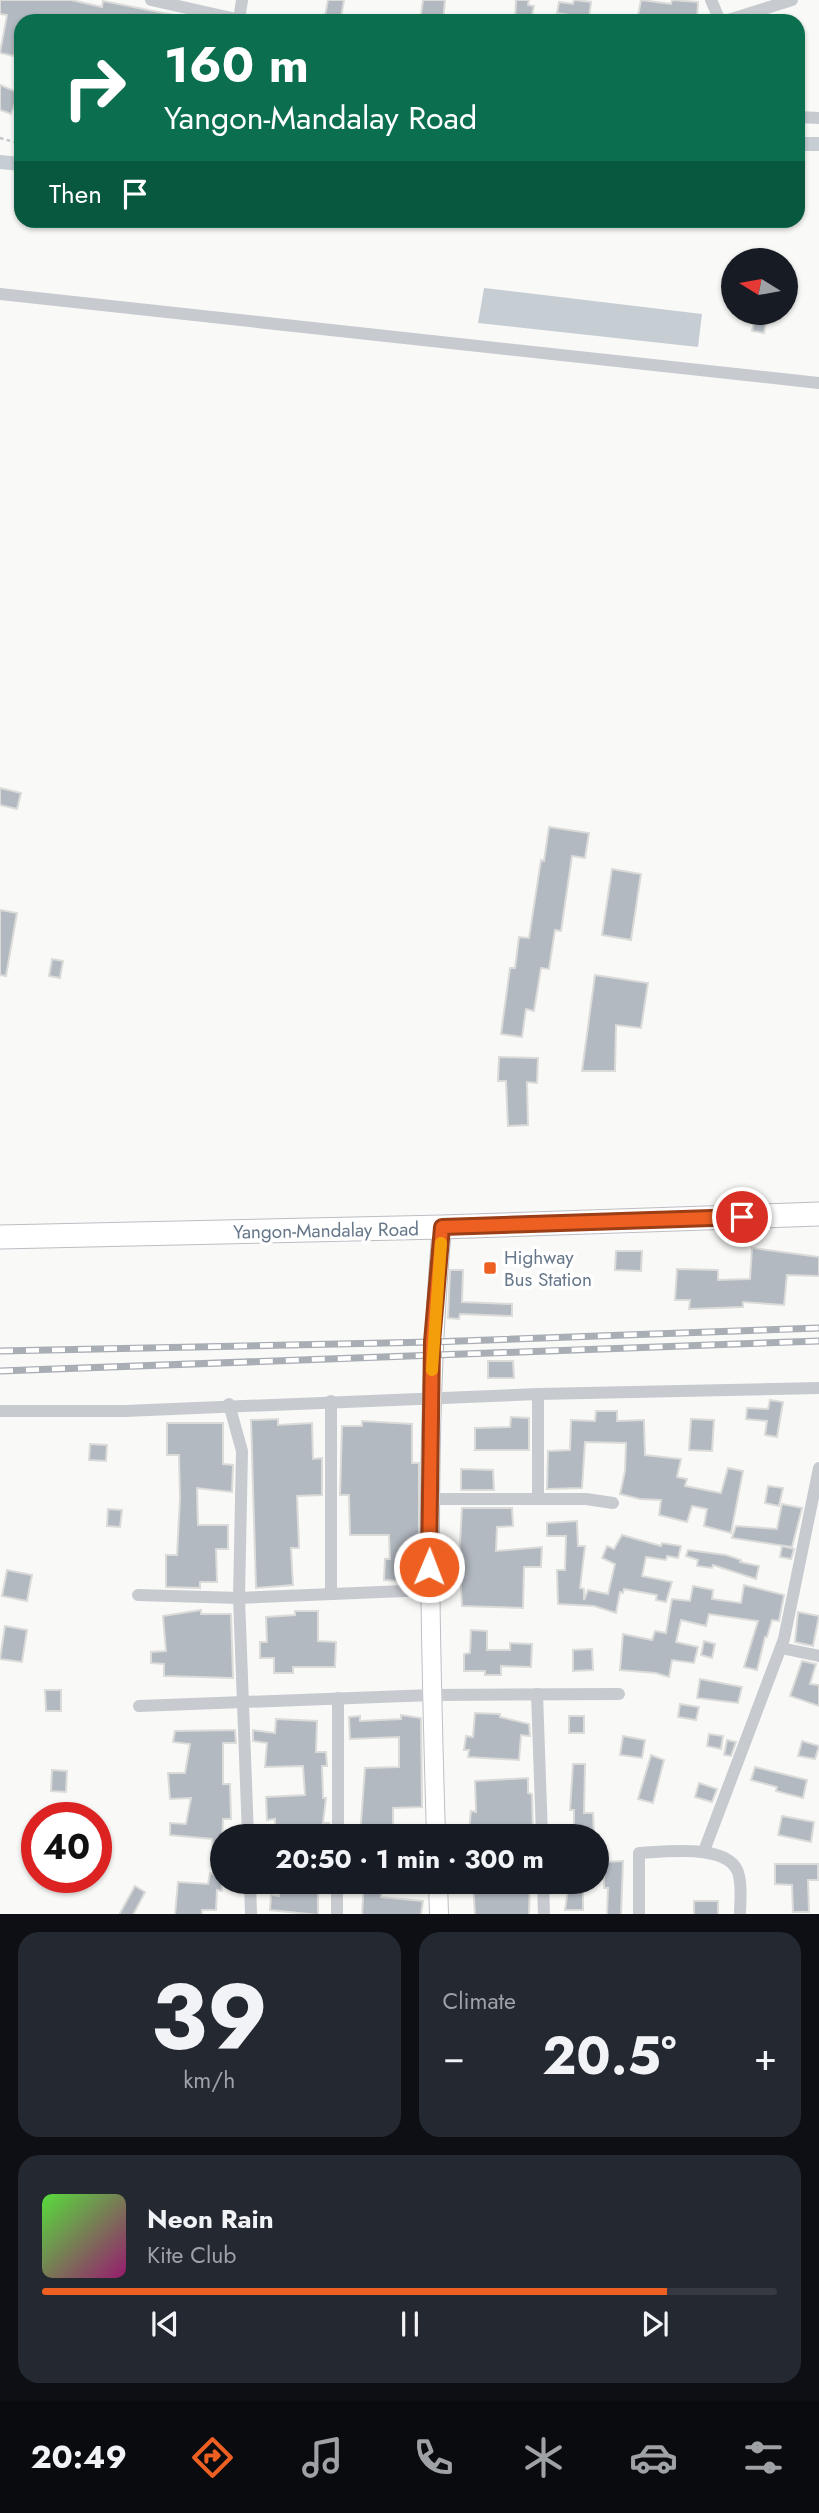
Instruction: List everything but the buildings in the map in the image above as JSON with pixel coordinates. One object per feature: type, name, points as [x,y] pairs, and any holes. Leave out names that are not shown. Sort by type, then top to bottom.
[{"type":"highway","name":"Yangon-Mandalay Road","points":[[0,1237],[442,1227],[819,1214]]},
{"type":"street","points":[[151,0],[215,14]]},
{"type":"street","points":[[747,14],[792,0]]},
{"type":"street","points":[[0,294],[819,383]]},
{"type":"street","points":[[436,1824],[429,1590],[432,1342],[442,1227]]},
{"type":"street","points":[[0,1411],[125,1410],[538,1394],[819,1388]]},
{"type":"street","points":[[538,1394],[538,1499]]},
{"type":"street","points":[[331,1401],[331,1594]]},
{"type":"street","points":[[229,1404],[242,1451],[239,1598],[248,1824]]},
{"type":"street","points":[[704,1851],[781,1648],[819,1468]]},
{"type":"street","points":[[430,1499],[586,1499],[613,1503]]},
{"type":"street","points":[[138,1595],[239,1598],[429,1590]]},
{"type":"street","points":[[781,1648],[819,1656]]},
{"type":"street","points":[[537,1694],[542,1824]]},
{"type":"street","points":[[139,1706],[432,1695],[619,1694]]},
{"type":"street","points":[[338,1698],[338,1824]]},
{"type":"street","points":[[639,1914],[639,1853],[704,1851],[731,1861],[739,1873],[740,1914]]},
{"type":"street","points":[[250,1894],[251,1914]]},
{"type":"street","points":[[337,1894],[337,1914]]},
{"type":"street","points":[[438,1894],[439,1914]]},
{"type":"street","points":[[543,1894],[544,1914]]},
{"type":"shaded area","points":[[484,288],[702,314],[698,347],[478,323]]},
{"type":"waterway","points":[[805,144],[819,144]]},
{"type":"waterway","points":[[0,162],[14,163]]},
{"type":"railway","points":[[0,1351],[432,1342],[819,1328]]},
{"type":"railway","points":[[0,1371],[819,1341]]},
{"type":"slow traffic","points":[[432,1370],[441,1243]]},
{"type":"place","name":"Highway Bus Station","points":[[490,1268]]},
{"type":"route","points":[[429,1567],[432,1342],[442,1227],[742,1217]]}]
